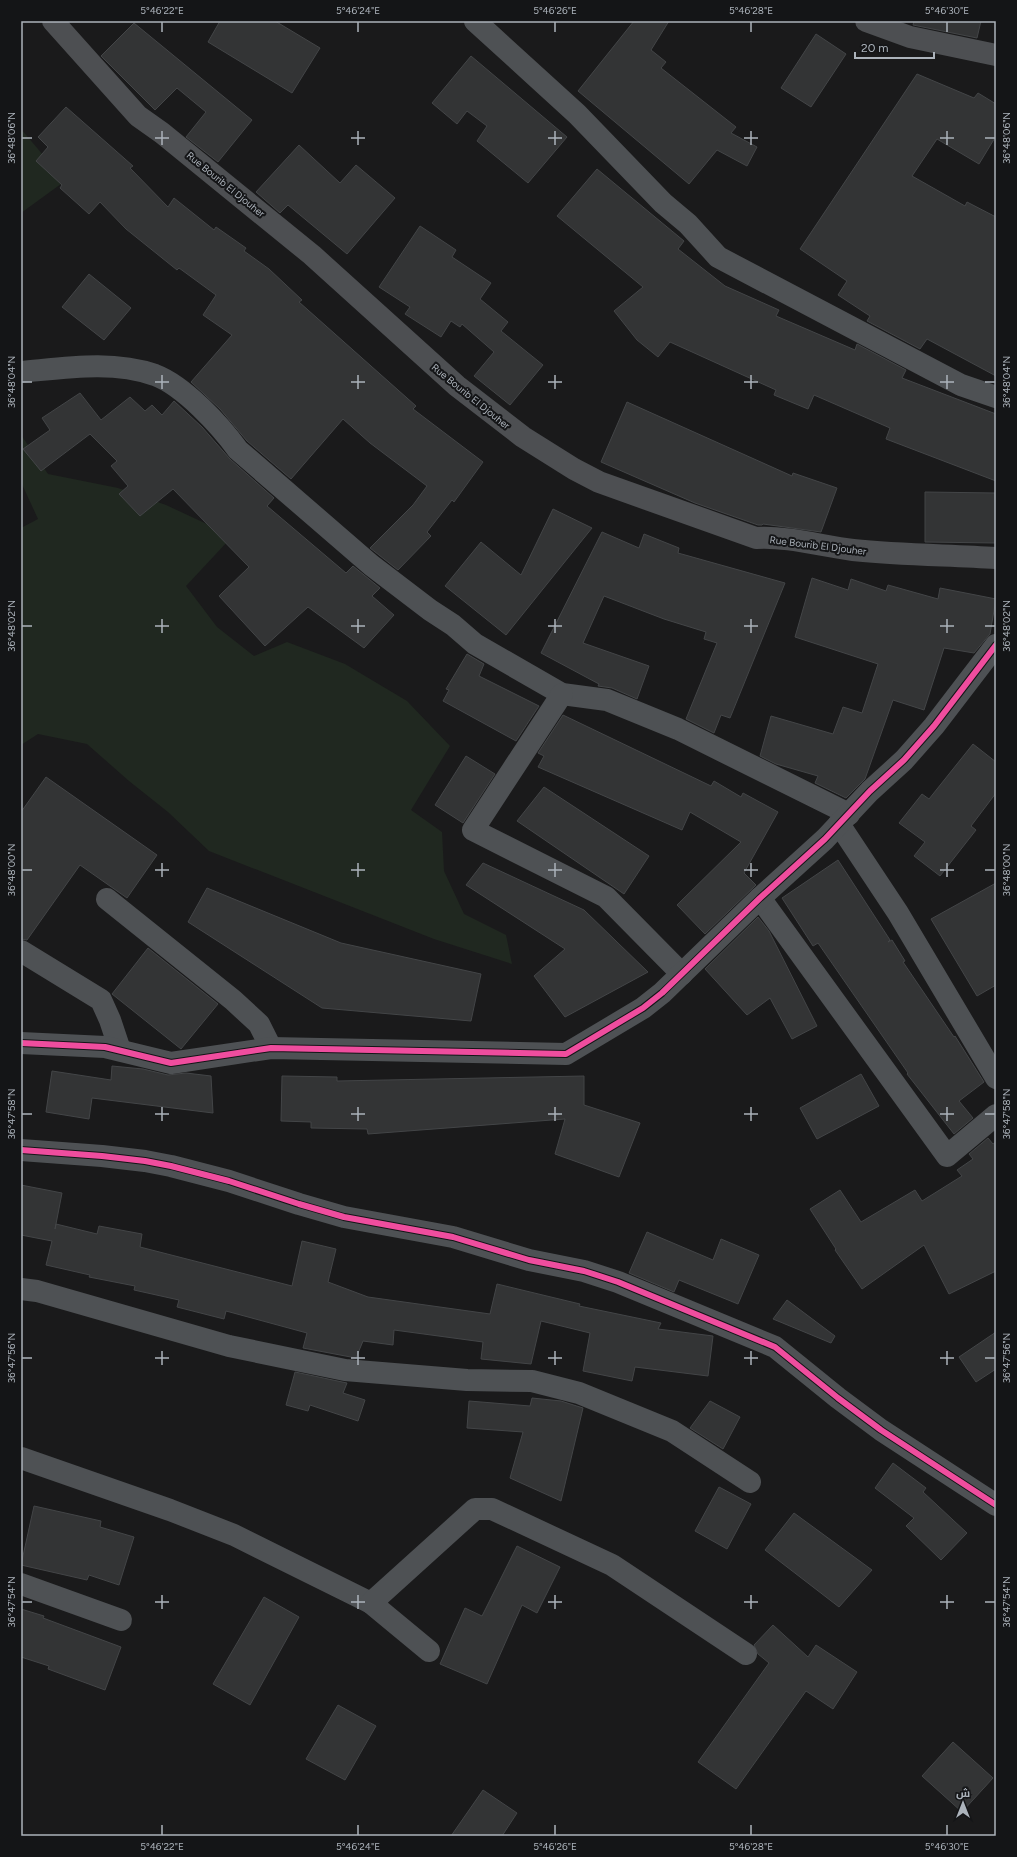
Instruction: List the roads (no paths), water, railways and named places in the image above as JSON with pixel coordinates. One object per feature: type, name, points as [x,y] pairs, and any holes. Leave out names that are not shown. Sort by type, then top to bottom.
[{"type":"main road","name":"Rue Bourib El Djouher","points":[[53,21],[138,116],[162,133],[312,255],[375,311],[427,361],[485,409],[574,470],[599,482],[670,506],[756,538],[773,537],[894,554],[996,558]]},
{"type":"main road","points":[[875,22],[910,37],[996,55]]},
{"type":"street","points":[[475,21],[577,114],[663,203],[688,224],[718,257],[961,385],[996,397]]},
{"type":"street","points":[[21,372],[76,367],[106,367],[132,369],[156,376],[198,405],[223,429],[238,450],[398,586],[453,625],[475,644],[562,694],[607,700],[678,729],[844,819],[996,1078]]},
{"type":"street","points":[[21,1043],[105,1047],[171,1063],[271,1048],[566,1054],[643,1008],[662,993],[760,898],[825,839],[904,760],[934,726],[996,645]]},
{"type":"street","points":[[562,694],[473,830],[606,897],[682,974]]},
{"type":"street","points":[[760,898],[948,1156],[996,1115]]},
{"type":"street","points":[[107,899],[233,1000],[260,1024],[271,1048]]},
{"type":"street","points":[[21,951],[100,1000],[110,1020],[120,1050]]},
{"type":"street","points":[[21,1150],[145,1161],[171,1166],[229,1180],[299,1204],[344,1217],[453,1237],[529,1260],[584,1271],[618,1282],[775,1347],[838,1398],[881,1430],[996,1505]]},
{"type":"street","points":[[21,1289],[37,1291],[229,1346],[345,1370],[467,1380],[532,1381],[580,1393],[672,1431],[750,1482]]},
{"type":"street","points":[[21,1458],[170,1510],[234,1535],[371,1603],[429,1651]]},
{"type":"street","points":[[371,1603],[475,1509],[492,1509],[612,1565],[746,1654]]},
{"type":"street","points":[[21,1584],[121,1620]]}]
